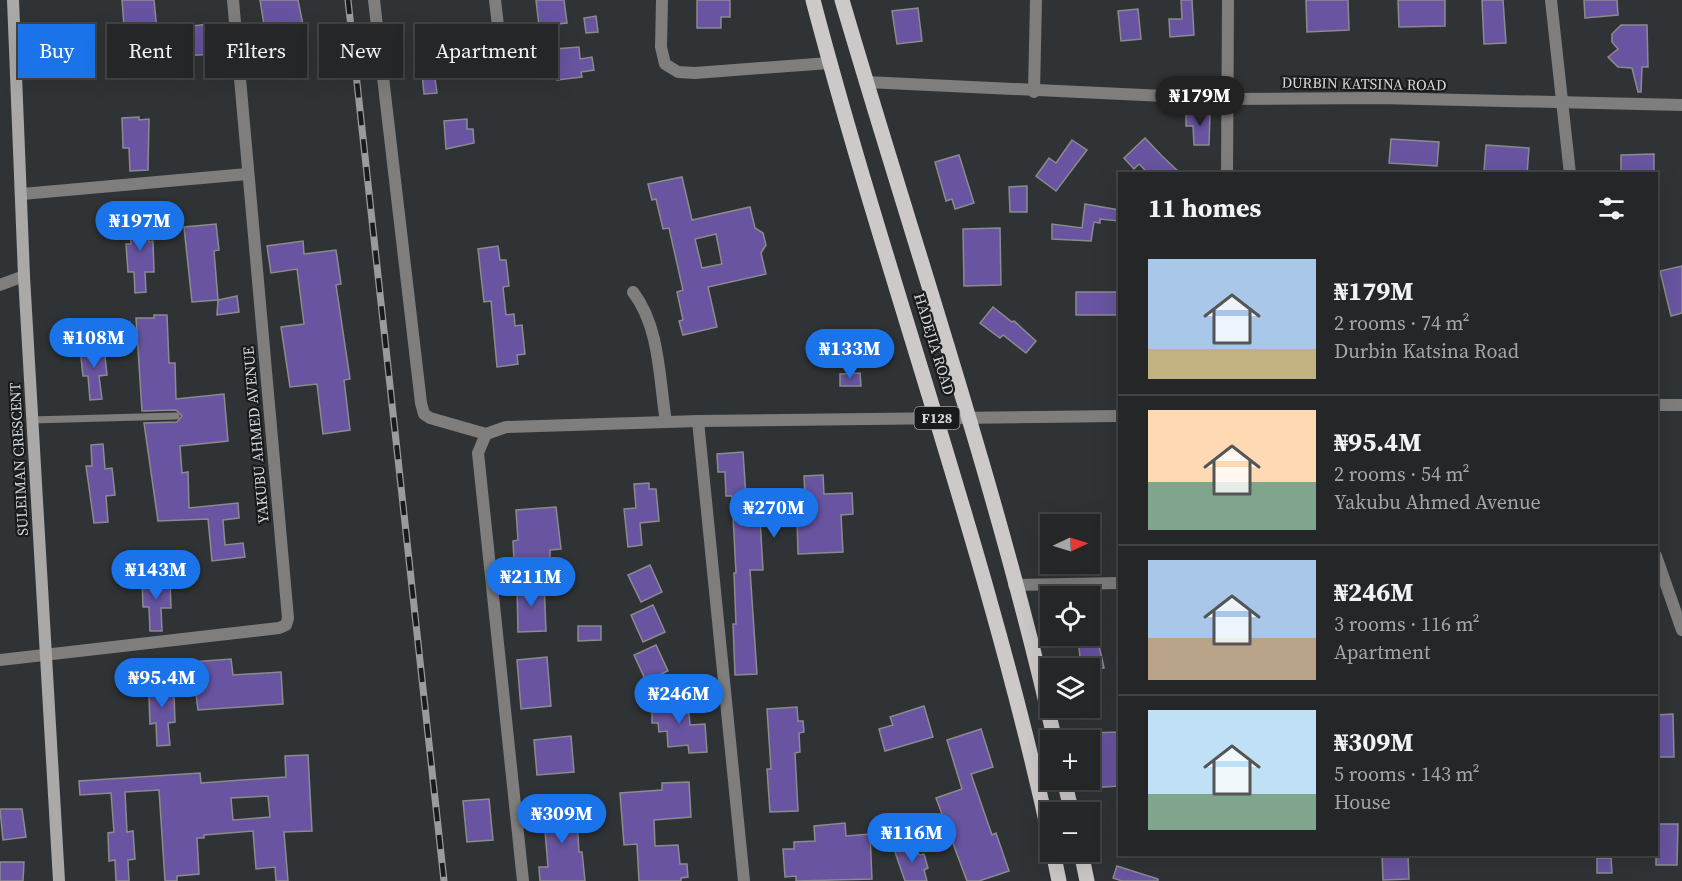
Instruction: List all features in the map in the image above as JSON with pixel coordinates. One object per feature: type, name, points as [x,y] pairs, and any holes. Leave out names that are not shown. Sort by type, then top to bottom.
[{"type":"main road","name":"HADEJIA ROAD","points":[[813,0],[829,63],[938,420],[1012,673],[1042,802]]},
{"type":"main road","name":"HADEJIA ROAD","points":[[842,0],[968,419],[1052,730]]},
{"type":"main road","points":[[1055,862],[1059,881]]},
{"type":"main road","points":[[1082,862],[1087,881]]},
{"type":"street","name":"SULEIMAN CRESCENT","points":[[13,0],[24,276],[59,881]]},
{"type":"street","name":"YAKUBU AHMED AVENUE","points":[[0,660],[45,653],[279,628],[285,625],[288,618],[247,174],[234,0]]},
{"type":"street","points":[[375,0],[421,403],[424,414],[430,418],[486,434],[506,427],[698,420],[938,420],[1118,416]]},
{"type":"street","points":[[495,0],[498,24]]},
{"type":"street","points":[[662,0],[661,47],[665,64],[678,72],[695,74],[829,63]]},
{"type":"street","points":[[1034,92],[1036,0]]},
{"type":"street","points":[[1227,172],[1228,0]]},
{"type":"street","points":[[1551,0],[1570,172]]},
{"type":"street","name":"DURBIN KATSINA ROAD","points":[[866,82],[1034,92],[1228,99],[1379,98],[1682,105]]},
{"type":"street","points":[[22,194],[247,174]]},
{"type":"street","points":[[0,285],[24,276]]},
{"type":"street","points":[[633,292],[644,307],[652,329],[666,422]]},
{"type":"street","points":[[1658,405],[1682,405]]},
{"type":"street","points":[[698,420],[744,881]]},
{"type":"street","points":[[486,434],[478,453],[523,881]]},
{"type":"street","points":[[1658,562],[1682,630]]},
{"type":"street","points":[[1014,585],[1118,583]]},
{"type":"lane","points":[[32,420],[176,416]]},
{"type":"building","points":[[122,0],[154,0],[156,24],[124,24]]},
{"type":"building","points":[[260,0],[298,0],[303,24],[264,24]]},
{"type":"building","points":[[536,0],[564,0],[567,23],[539,24]]},
{"type":"building","points":[[697,0],[730,0],[730,17],[721,17],[721,28],[697,28]]},
{"type":"building","points":[[1181,0],[1192,0],[1194,35],[1170,37],[1169,19],[1182,19]]},
{"type":"building","points":[[1306,0],[1348,0],[1349,30],[1307,32]]},
{"type":"building","points":[[1398,0],[1445,0],[1445,26],[1399,27]]},
{"type":"building","points":[[1482,0],[1503,0],[1506,43],[1484,44]]},
{"type":"building","points":[[1584,0],[1617,0],[1618,15],[1585,18]]},
{"type":"building","points":[[918,8],[922,41],[897,44],[892,11]]},
{"type":"building","points":[[1138,9],[1141,39],[1121,41],[1118,11]]},
{"type":"building","points":[[596,16],[598,32],[586,33],[584,18]]},
{"type":"building","points":[[205,24],[205,55],[193,55],[193,26]]},
{"type":"building","points":[[1621,25],[1647,25],[1648,67],[1642,67],[1641,92],[1638,92],[1632,68],[1618,67],[1608,57],[1618,49],[1612,42],[1612,34]]},
{"type":"building","points":[[579,47],[580,59],[592,57],[594,70],[581,72],[582,77],[557,80],[558,49]]},
{"type":"building","points":[[422,78],[435,78],[437,93],[424,94]]},
{"type":"building","points":[[1186,112],[1210,113],[1209,145],[1194,145],[1193,126],[1186,126]]},
{"type":"building","points":[[139,117],[139,120],[149,119],[148,170],[130,171],[129,148],[123,148],[122,118]]},
{"type":"building","points":[[467,119],[467,129],[473,129],[474,143],[446,149],[444,121]]},
{"type":"building","points":[[1145,138],[1179,172],[1147,172],[1139,164],[1134,169],[1124,158]]},
{"type":"building","points":[[1391,139],[1439,142],[1437,166],[1389,163]]},
{"type":"building","points":[[1072,140],[1087,150],[1056,191],[1036,176],[1049,158],[1056,163]]},
{"type":"building","points":[[1486,145],[1529,148],[1527,172],[1484,171]]},
{"type":"building","points":[[1654,154],[1654,172],[1621,172],[1621,155]]},
{"type":"building","points":[[959,155],[974,203],[955,209],[952,199],[946,201],[935,162]]},
{"type":"building","points":[[682,177],[692,220],[750,207],[755,228],[763,233],[766,245],[761,253],[766,274],[708,287],[717,327],[683,335],[679,321],[683,320],[677,292],[683,290],[669,228],[663,229],[656,199],[652,200],[648,184]],"holes":[[[716,234],[722,264],[702,268],[695,239]]]},
{"type":"building","points":[[1027,186],[1027,212],[1010,212],[1009,187]]},
{"type":"building","points":[[1085,204],[1118,210],[1118,221],[1100,219],[1100,223],[1094,222],[1091,241],[1052,239],[1052,224],[1082,228]]},
{"type":"building","points":[[129,216],[147,216],[149,242],[153,241],[154,272],[145,272],[146,292],[135,293],[134,272],[128,272],[126,244],[131,244]]},
{"type":"building","points":[[216,224],[219,250],[214,251],[218,300],[192,302],[184,227]]},
{"type":"building","points":[[1000,228],[1001,285],[964,286],[963,229]]},
{"type":"building","points":[[303,241],[304,254],[336,250],[341,284],[336,285],[350,379],[344,380],[350,430],[323,434],[317,384],[290,387],[281,327],[304,324],[297,269],[271,273],[267,246]]},
{"type":"building","points":[[498,246],[500,260],[506,260],[509,286],[503,287],[506,315],[514,314],[515,326],[522,325],[525,354],[517,355],[518,364],[497,367],[491,301],[484,302],[478,249]]},
{"type":"building","points":[[1682,266],[1682,313],[1671,316],[1660,271]]},
{"type":"building","points":[[1076,292],[1118,292],[1118,315],[1076,315]]},
{"type":"building","points":[[237,296],[239,312],[217,315],[218,300]]},
{"type":"building","points":[[993,307],[1012,322],[1014,321],[1036,341],[1026,353],[1003,335],[1000,338],[980,323]]},
{"type":"building","points":[[154,315],[167,315],[169,363],[175,363],[176,399],[224,394],[228,441],[180,446],[182,473],[188,472],[189,508],[238,503],[239,518],[223,520],[225,545],[243,543],[245,557],[212,561],[208,519],[158,521],[144,423],[177,422],[182,416],[176,410],[142,411],[136,318],[154,318]]},
{"type":"building","points":[[104,348],[107,375],[99,376],[102,399],[90,400],[88,376],[83,376],[80,349]]},
{"type":"building","points":[[860,373],[861,386],[840,386],[840,374]]},
{"type":"building","points":[[103,444],[105,469],[112,468],[115,495],[106,496],[108,522],[94,523],[86,466],[92,466],[91,445]]},
{"type":"building","points":[[743,452],[746,497],[805,495],[804,476],[823,475],[824,494],[852,493],[853,514],[841,515],[843,552],[798,554],[797,517],[760,519],[763,570],[750,570],[757,674],[735,675],[733,624],[736,624],[734,573],[736,573],[732,496],[726,496],[725,472],[718,472],[717,454]]},
{"type":"building","points":[[649,483],[649,489],[656,489],[659,521],[640,523],[642,545],[628,547],[624,509],[636,508],[634,484]]},
{"type":"building","points":[[556,507],[561,549],[550,550],[550,560],[514,560],[513,541],[518,540],[516,510]]},
{"type":"building","points":[[650,565],[662,592],[641,602],[628,575]]},
{"type":"building","points":[[170,580],[171,608],[161,608],[162,631],[150,631],[149,607],[143,607],[142,581]]},
{"type":"building","points":[[544,583],[546,631],[518,632],[517,584]]},
{"type":"building","points":[[653,605],[665,632],[643,642],[631,615]]},
{"type":"building","points":[[578,626],[601,626],[601,640],[578,641]]},
{"type":"building","points":[[656,645],[668,671],[646,681],[634,655]]},
{"type":"building","points":[[1079,646],[1099,646],[1104,668],[1100,669],[1100,658],[1080,658]]},
{"type":"building","points":[[547,657],[551,706],[521,709],[517,660]]},
{"type":"building","points":[[231,659],[233,675],[281,672],[283,704],[198,710],[192,662]]},
{"type":"building","points":[[166,672],[167,695],[174,694],[175,722],[168,723],[170,745],[157,746],[156,723],[150,724],[149,696],[154,695],[153,673]]},
{"type":"building","points":[[684,695],[685,714],[689,713],[690,725],[705,724],[707,752],[689,753],[688,745],[668,747],[667,731],[659,732],[658,723],[652,723],[652,712],[657,712],[656,697]]},
{"type":"building","points":[[924,706],[933,737],[885,751],[879,729],[893,725],[890,717]]},
{"type":"building","points":[[797,707],[798,721],[803,721],[804,732],[799,733],[800,752],[795,753],[798,811],[770,812],[767,769],[771,769],[767,709]]},
{"type":"building","points":[[1673,714],[1674,757],[1658,757],[1658,715]]},
{"type":"building","points":[[981,729],[993,767],[971,774],[992,835],[996,833],[1009,871],[979,881],[967,881],[936,798],[962,789],[947,740]]},
{"type":"building","points":[[1118,732],[1118,786],[1100,787],[1100,733]]},
{"type":"building","points":[[571,736],[574,772],[537,775],[534,740]]},
{"type":"building","points":[[308,755],[312,831],[284,832],[288,881],[276,881],[275,867],[256,869],[253,831],[204,835],[204,838],[197,838],[199,874],[177,876],[177,881],[165,881],[159,790],[125,792],[127,832],[133,831],[135,859],[128,860],[129,881],[116,881],[115,860],[109,861],[108,833],[114,832],[111,793],[80,795],[79,781],[200,773],[201,783],[286,777],[285,756]],"holes":[[[268,796],[270,817],[233,820],[231,798]]]},
{"type":"building","points":[[689,782],[691,817],[654,820],[655,846],[678,845],[680,864],[687,864],[688,877],[681,878],[681,881],[639,881],[637,844],[624,845],[620,793],[662,790],[662,783]]},
{"type":"building","points":[[489,799],[493,840],[467,842],[463,801]]},
{"type":"building","points":[[576,804],[579,852],[582,852],[585,881],[540,881],[539,867],[548,867],[543,806]]},
{"type":"building","points":[[0,809],[22,809],[26,837],[3,840]]},
{"type":"building","points":[[845,823],[846,836],[870,834],[872,879],[796,881],[796,876],[785,877],[783,849],[794,849],[794,842],[815,841],[814,826]]},
{"type":"building","points":[[1658,824],[1678,824],[1677,865],[1656,865]]},
{"type":"building","points":[[915,845],[919,855],[924,854],[928,868],[924,870],[927,881],[905,881],[895,852]]},
{"type":"building","points":[[1382,856],[1408,856],[1409,879],[1383,880]]},
{"type":"building","points":[[1597,858],[1611,858],[1612,873],[1597,873]]},
{"type":"building","points":[[0,862],[24,862],[23,881],[0,881]]},
{"type":"building","points":[[1117,866],[1158,879],[1158,881],[1122,881],[1113,878]]},
{"type":"railway","points":[[348,0],[444,881]]}]
